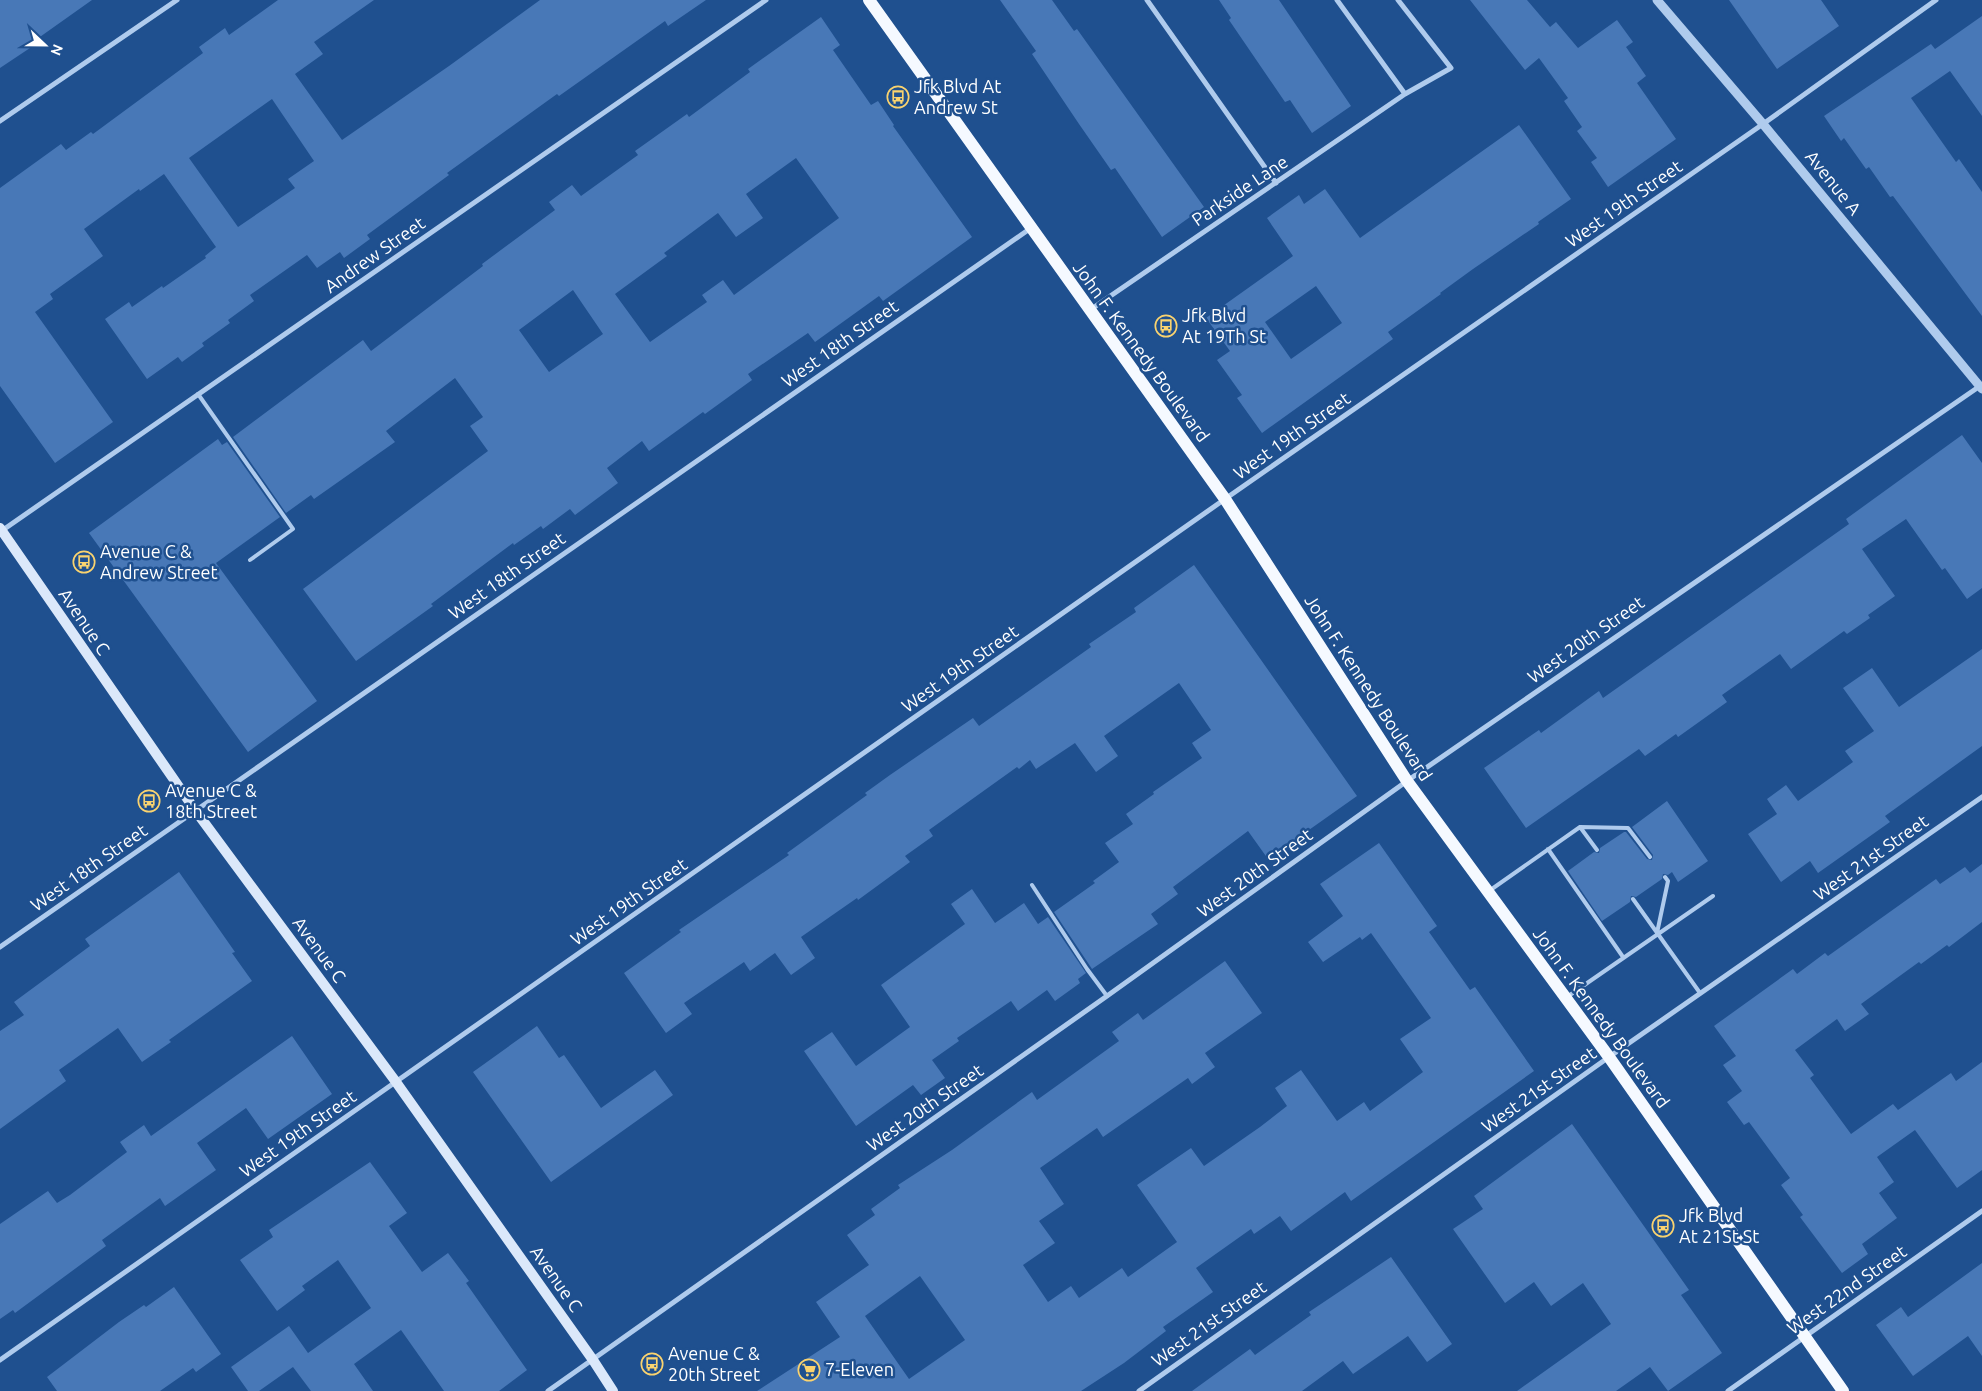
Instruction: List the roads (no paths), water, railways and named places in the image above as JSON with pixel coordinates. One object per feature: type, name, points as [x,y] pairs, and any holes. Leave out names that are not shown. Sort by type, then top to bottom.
[{"type":"main road","name":"John F. Kennedy Boulevard","points":[[869,0],[1225,499],[1407,781],[1609,1057],[1844,1391]]},
{"type":"main road","name":"Avenue C","points":[[1,530],[127,714],[396,1082],[613,1391]]},
{"type":"street","points":[[0,121],[177,0]]},
{"type":"street","name":"Andrew Street","points":[[1,530],[766,0]]},
{"type":"street","points":[[1147,0],[1276,183]]},
{"type":"street","points":[[1337,0],[1405,94]]},
{"type":"street","name":"Parkside Lane","points":[[1090,310],[1405,94],[1451,68],[1398,0]]},
{"type":"street","name":"Avenue A","points":[[1657,0],[1764,124],[1981,386]]},
{"type":"street","name":"West 19th Street","points":[[0,1360],[1225,499],[1764,124],[1936,0]]},
{"type":"street","name":"West 18th Street","points":[[0,947],[1031,228]]},
{"type":"street","name":"West 20th Street","points":[[548,1391],[1107,996],[1407,781],[1981,386]]},
{"type":"street","name":"West 21st Street","points":[[1139,1391],[1609,1057],[1982,797]]},
{"type":"street","name":"West 22nd Street","points":[[1728,1391],[1982,1211]]},
{"type":"lane","points":[[198,394],[293,529],[250,560]]},
{"type":"lane","points":[[1488,892],[1580,827],[1628,828],[1650,857]]},
{"type":"lane","points":[[1580,827],[1597,850]]},
{"type":"lane","points":[[1548,849],[1623,957]]},
{"type":"lane","points":[[1658,934],[1668,881],[1665,877]]},
{"type":"lane","points":[[1032,885],[1107,996]]},
{"type":"lane","points":[[1566,998],[1713,896]]},
{"type":"lane","points":[[1633,899],[1700,994]]},
{"type":"place","name":"Jfk Blvd At Andrew St","points":[[898,97]]},
{"type":"place","name":"Jfk Blvd At 19Th St","points":[[1166,326]]},
{"type":"place","name":"Avenue C & Andrew Street","points":[[84,562]]},
{"type":"place","name":"Avenue C & 18th Street","points":[[149,801]]},
{"type":"place","name":"Jfk Blvd At 21St St","points":[[1663,1226]]},
{"type":"place","name":"Avenue C & 20th Street","points":[[652,1364]]},
{"type":"place","name":"7-Eleven","points":[[809,1370]]}]
